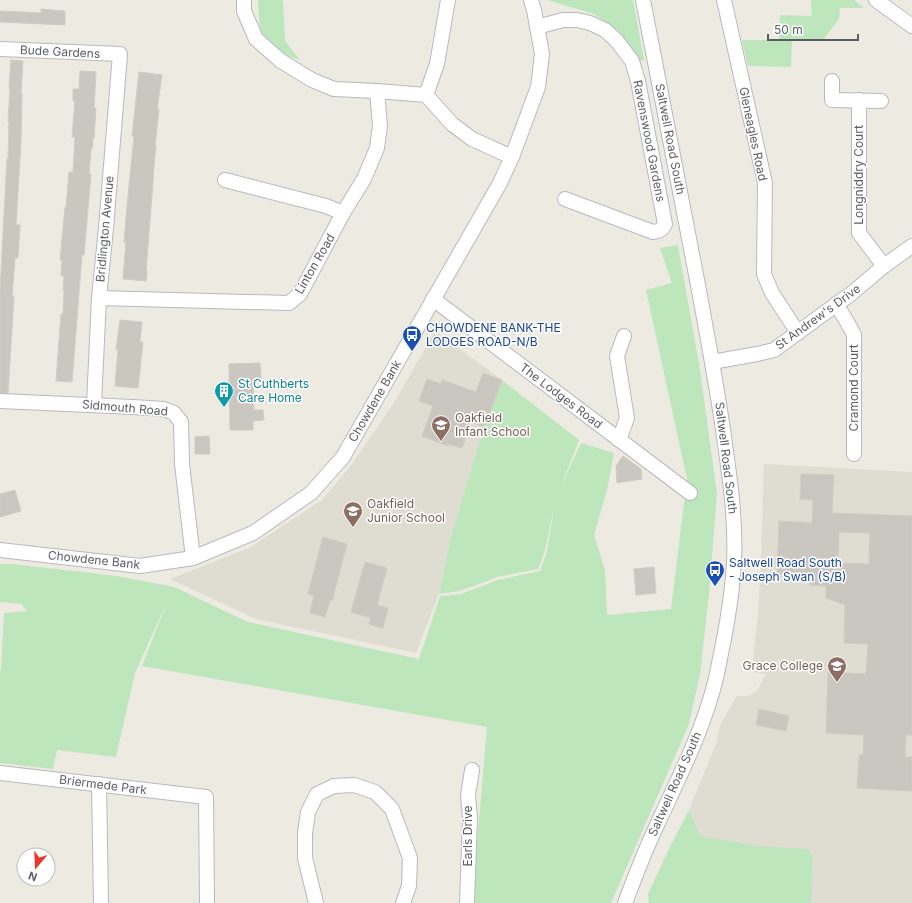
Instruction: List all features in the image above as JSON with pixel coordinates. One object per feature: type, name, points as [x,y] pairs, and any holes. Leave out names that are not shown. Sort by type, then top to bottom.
[{"type":"street","points":[[244,0],[244,12],[256,39],[281,61],[312,80],[334,89],[426,95],[452,124],[472,139],[512,157]]},
{"type":"street","points":[[426,95],[437,64],[448,0]]},
{"type":"street","name":"Chowdene Bank","points":[[0,550],[140,566],[193,558],[253,534],[311,493],[343,457],[500,183],[512,157],[538,87],[542,54],[531,0]]},
{"type":"street","name":"Saltwell Road South","points":[[625,903],[647,847],[702,725],[715,680],[726,629],[734,560],[732,487],[721,415],[678,176],[643,0]]},
{"type":"street","name":"Gleneagles Road","points":[[724,0],[765,183],[764,274],[772,293],[798,333]]},
{"type":"street","points":[[876,0],[912,26]]},
{"type":"street","name":"Ravenswood Gardens","points":[[537,27],[563,20],[577,20],[590,23],[605,30],[616,40],[632,61],[638,81],[665,224],[663,229],[653,232],[565,199]]},
{"type":"street","name":"Bude Gardens","points":[[0,49],[120,54]]},
{"type":"street","name":"Bridlington Avenue","points":[[94,404],[99,298],[120,54]]},
{"type":"street","points":[[832,81],[832,100],[881,101]]},
{"type":"street","name":"Linton Road","points":[[99,298],[289,303],[300,294],[343,213],[364,179],[377,148],[380,126],[377,91]]},
{"type":"street","name":"Longniddry Court","points":[[859,100],[859,233],[884,266]]},
{"type":"street","points":[[225,180],[326,206],[343,213]]},
{"type":"street","name":"St Andrew's Drive","points":[[712,362],[774,350],[852,293],[884,266],[912,246]]},
{"type":"street","name":"The Lodges Road","points":[[433,299],[690,493]]},
{"type":"street","name":"Cramond Court","points":[[836,304],[854,335],[854,454]]},
{"type":"street","points":[[619,440],[627,418],[617,356],[624,336]]},
{"type":"street","name":"Sidmouth Road","points":[[0,400],[94,404],[164,410],[174,413],[181,422],[182,464],[193,558]]},
{"type":"street","name":"Earls Drive","points":[[467,903],[470,818],[468,795],[472,770]]},
{"type":"street","name":"Briermede Park","points":[[0,773],[206,796],[207,903]]},
{"type":"street","points":[[99,784],[101,903]]},
{"type":"street","points":[[316,903],[306,858],[305,833],[308,812],[317,794],[334,786],[354,785],[375,792],[392,809],[410,858],[408,886],[403,903]]},
{"type":"shaded area","name":"Oakfield Junior School","points":[[435,331],[502,380],[484,427],[451,536],[439,594],[416,653],[256,619],[170,579],[249,548],[322,500],[349,468],[377,428],[395,401]]},
{"type":"shaded area","name":"Grace College","points":[[764,464],[912,472],[912,903],[648,903],[648,894],[689,810],[716,744],[720,725],[737,696],[747,696],[757,691],[766,674],[752,672],[758,613]]},
{"type":"green space","points":[[258,0],[283,0],[285,41],[300,60],[288,56],[271,45],[260,31]]},
{"type":"green space","points":[[547,0],[633,0],[644,60],[640,61],[615,28],[594,14]]},
{"type":"green space","points":[[811,0],[854,0],[864,8],[840,8],[839,19],[823,40],[792,40],[791,67],[748,66],[742,40],[779,40],[780,15],[812,16]]},
{"type":"green space","points":[[678,245],[700,370],[717,494],[709,594],[700,674],[689,724],[611,903],[472,903],[487,727],[142,666],[167,602],[135,673],[116,757],[57,750],[53,769],[0,763],[0,671],[4,613],[27,611],[21,604],[0,602],[0,564],[12,564],[117,576],[174,587],[248,622],[419,659],[440,596],[461,594],[498,580],[540,571],[547,551],[554,508],[544,554],[538,569],[497,577],[459,591],[439,594],[451,536],[484,427],[502,380],[579,440],[561,487],[581,443],[614,453],[607,490],[594,535],[605,570],[607,615],[671,609],[687,479],[646,290],[672,283],[660,248]]},
{"type":"green space","points":[[689,810],[700,836],[757,846],[807,849],[813,855],[811,903],[648,903],[648,894]]},
{"type":"building","points":[[41,9],[65,11],[65,25],[0,22],[0,11],[41,13]]},
{"type":"building","points":[[11,60],[23,61],[21,141],[16,225],[20,225],[18,258],[15,258],[12,296],[14,296],[8,393],[0,393],[0,292],[8,159]]},
{"type":"building","points":[[80,71],[96,72],[94,108],[96,108],[94,138],[91,149],[89,174],[91,174],[84,255],[82,255],[72,382],[56,381],[64,290],[64,276],[61,276],[62,260],[60,260],[69,172],[73,172],[75,137],[72,137],[75,101],[73,101],[73,89],[79,89]]},
{"type":"building","points":[[139,72],[162,75],[157,109],[159,109],[155,146],[146,281],[123,279],[126,242],[124,242],[134,136],[132,136]]},
{"type":"building","points":[[120,320],[142,322],[140,342],[143,342],[138,388],[115,386],[118,350],[116,350]]},
{"type":"building","name":"St Cuthberts Care Home","points":[[260,363],[261,378],[253,378],[254,410],[263,410],[264,420],[253,421],[253,430],[230,430],[229,364]]},
{"type":"building","points":[[483,373],[502,380],[484,427],[471,422],[462,448],[448,444],[448,446],[422,436],[433,406],[419,401],[427,379],[441,384],[442,380],[476,392]]},
{"type":"building","points":[[209,436],[210,454],[195,454],[195,437]]},
{"type":"building","points":[[623,456],[641,469],[642,479],[617,483],[616,466]]},
{"type":"building","points":[[801,474],[834,475],[832,513],[912,516],[912,735],[906,735],[905,757],[912,757],[912,791],[857,788],[859,755],[863,755],[864,735],[826,733],[828,672],[866,674],[868,644],[844,643],[845,605],[826,598],[826,586],[810,585],[810,575],[777,573],[779,521],[812,523],[813,500],[800,499]],"holes":[[[839,532],[870,533],[869,564],[838,563]]]},
{"type":"building","points":[[15,490],[21,511],[0,517],[0,494]]},
{"type":"building","points":[[323,537],[347,544],[332,601],[330,600],[325,617],[310,613],[314,596],[308,594]]},
{"type":"building","points":[[365,562],[387,568],[377,605],[388,608],[383,628],[369,624],[371,618],[351,612]]},
{"type":"building","points":[[654,567],[656,593],[636,595],[634,569]]},
{"type":"building","points":[[759,709],[789,716],[786,731],[756,725]]},
{"type":"place","name":"CHOWDENE BANK-THE LODGES ROAD-N/B","points":[[412,352]]},
{"type":"place","name":"St Cuthberts Care Home","points":[[224,408]]},
{"type":"place","name":"Oakfield Infant School","points":[[441,442]]},
{"type":"place","name":"Oakfield Junior School","points":[[353,528]]},
{"type":"place","name":"Saltwell Road South - Joseph Swan (S/B)","points":[[715,587]]},
{"type":"place","name":"Grace College","points":[[837,683]]}]
